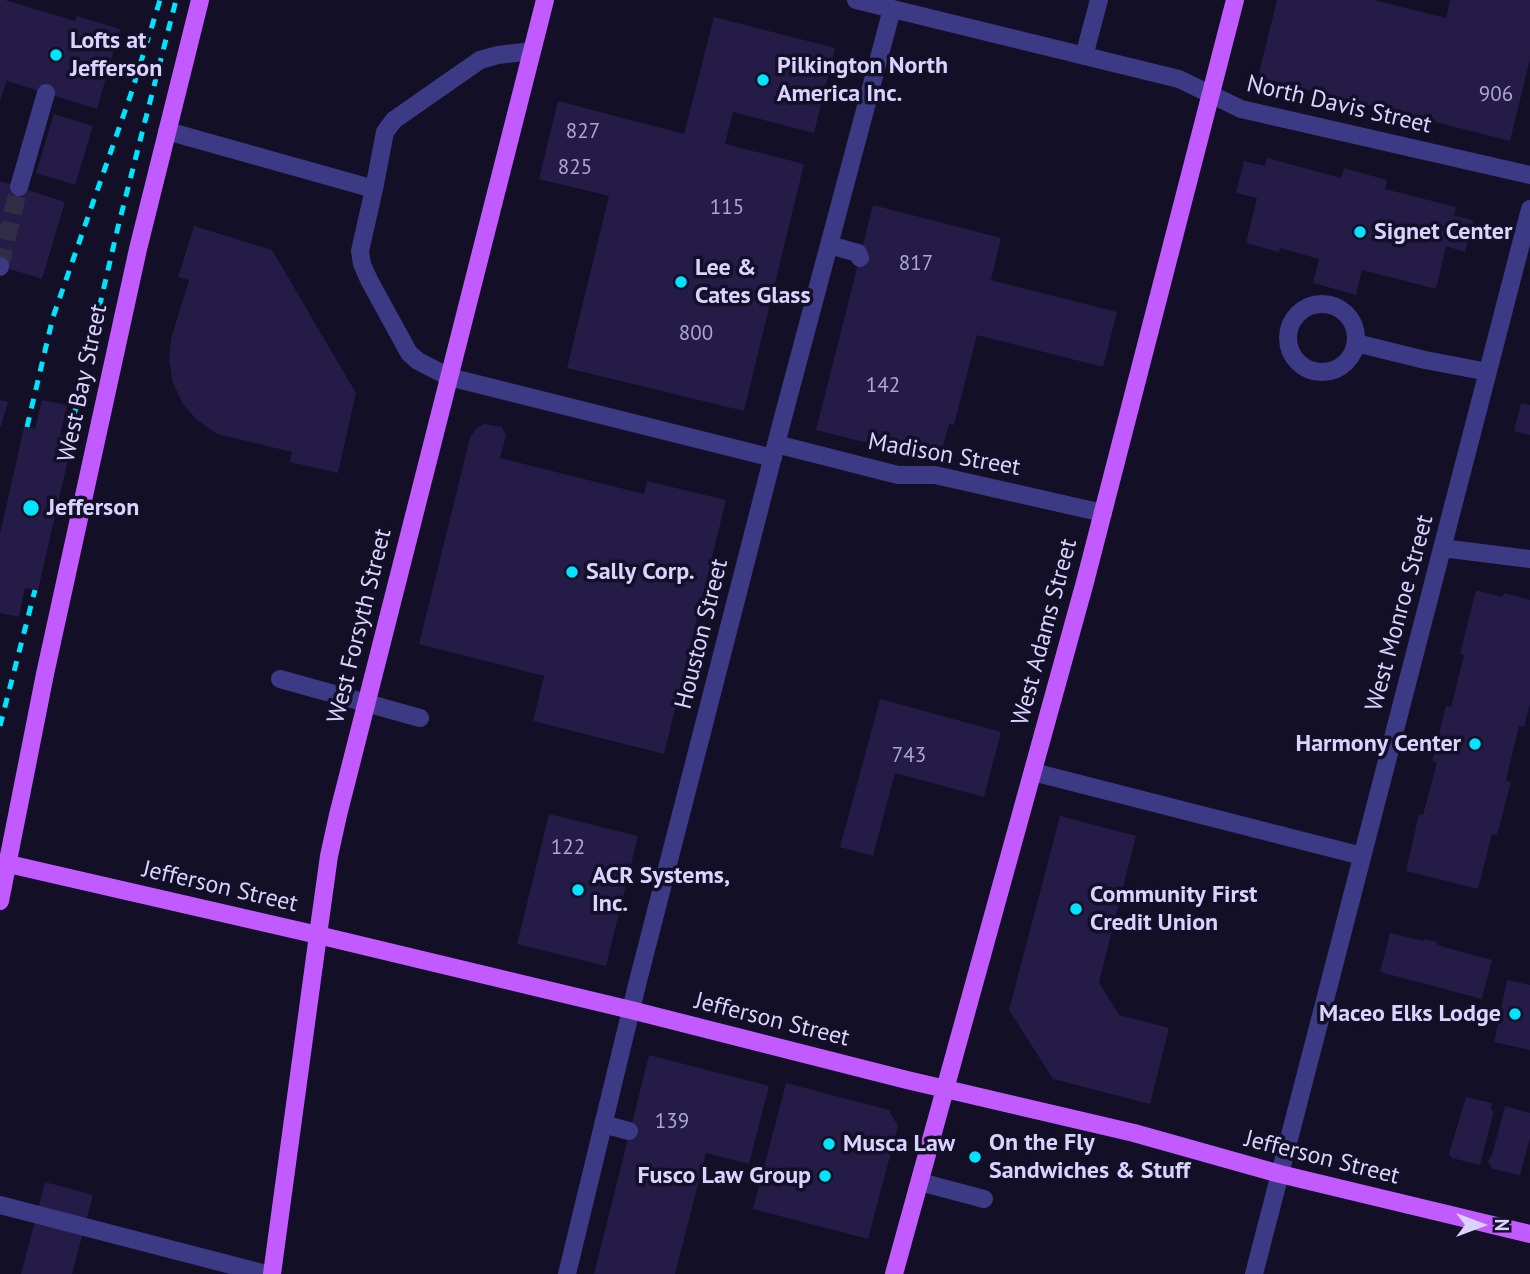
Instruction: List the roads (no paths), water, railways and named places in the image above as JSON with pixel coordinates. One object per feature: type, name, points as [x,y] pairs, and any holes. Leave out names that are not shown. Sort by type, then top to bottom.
[{"type":"main road","name":"West Bay Street","points":[[0,901],[3,863],[132,276],[200,0]]},
{"type":"main road","name":"West Forsyth Street","points":[[272,1274],[329,856],[544,0]]},
{"type":"main road","name":"West Adams Street","points":[[894,1274],[1103,513],[1235,0]]},
{"type":"main road","name":"Jefferson Street","points":[[3,863],[631,1010],[1134,1133],[1280,1174],[1530,1234]]},
{"type":"street","name":"North Davis Street","points":[[856,0],[1179,79],[1241,109],[1530,175]]},
{"type":"street","points":[[1084,56],[1099,0]]},
{"type":"street","name":"Houston Street","points":[[567,1274],[631,1010],[774,451],[892,9]]},
{"type":"street","name":"Madison Street","points":[[532,51],[480,60],[394,120],[385,132],[360,251],[369,281],[409,353],[418,361],[449,377],[774,451],[898,475],[935,475],[1103,513]]},
{"type":"street","points":[[19,187],[46,93]]},
{"type":"street","points":[[167,131],[374,189]]},
{"type":"street","name":"West Monroe Street","points":[[1254,1274],[1530,209]]},
{"type":"street","points":[[829,244],[858,253],[860,258]]},
{"type":"street","points":[[1356,343],[1488,372]]},
{"type":"street","points":[[1443,548],[1530,559]]},
{"type":"street","points":[[280,679],[420,718]]},
{"type":"street","points":[[1032,772],[1362,856]]},
{"type":"street","points":[[603,1124],[629,1131]]},
{"type":"street","points":[[920,1182],[984,1199]]},
{"type":"street","points":[[0,1205],[266,1274]]},
{"type":"tunnel","points":[[0,266],[19,187]]},
{"type":"railway","points":[[27,427],[53,317],[132,91],[160,0]]},
{"type":"railway","points":[[69,437],[118,227],[176,0]]},
{"type":"railway","points":[[0,726],[35,590]]},
{"type":"place","name":"Lofts at Jefferson","points":[[56,55]]},
{"type":"place","name":"Pilkington North America Inc.","points":[[763,80]]},
{"type":"place","name":"Signet Center","points":[[1360,232]]},
{"type":"place","name":"Lee & Cates Glass","points":[[681,282]]},
{"type":"place","name":"Jefferson","points":[[31,508]]},
{"type":"place","name":"Sally Corp.","points":[[572,572]]},
{"type":"place","name":"Harmony Center","points":[[1475,744]]},
{"type":"place","name":"ACR Systems, Inc.","points":[[578,890]]},
{"type":"place","name":"Community First Credit Union","points":[[1076,909]]},
{"type":"place","name":"Maceo Elks Lodge","points":[[1515,1014]]},
{"type":"place","name":"Musca Law","points":[[829,1144]]},
{"type":"place","name":"On the Fly Sandwiches & Stuff","points":[[975,1157]]},
{"type":"place","name":"Fusco Law Group","points":[[825,1176]]}]
